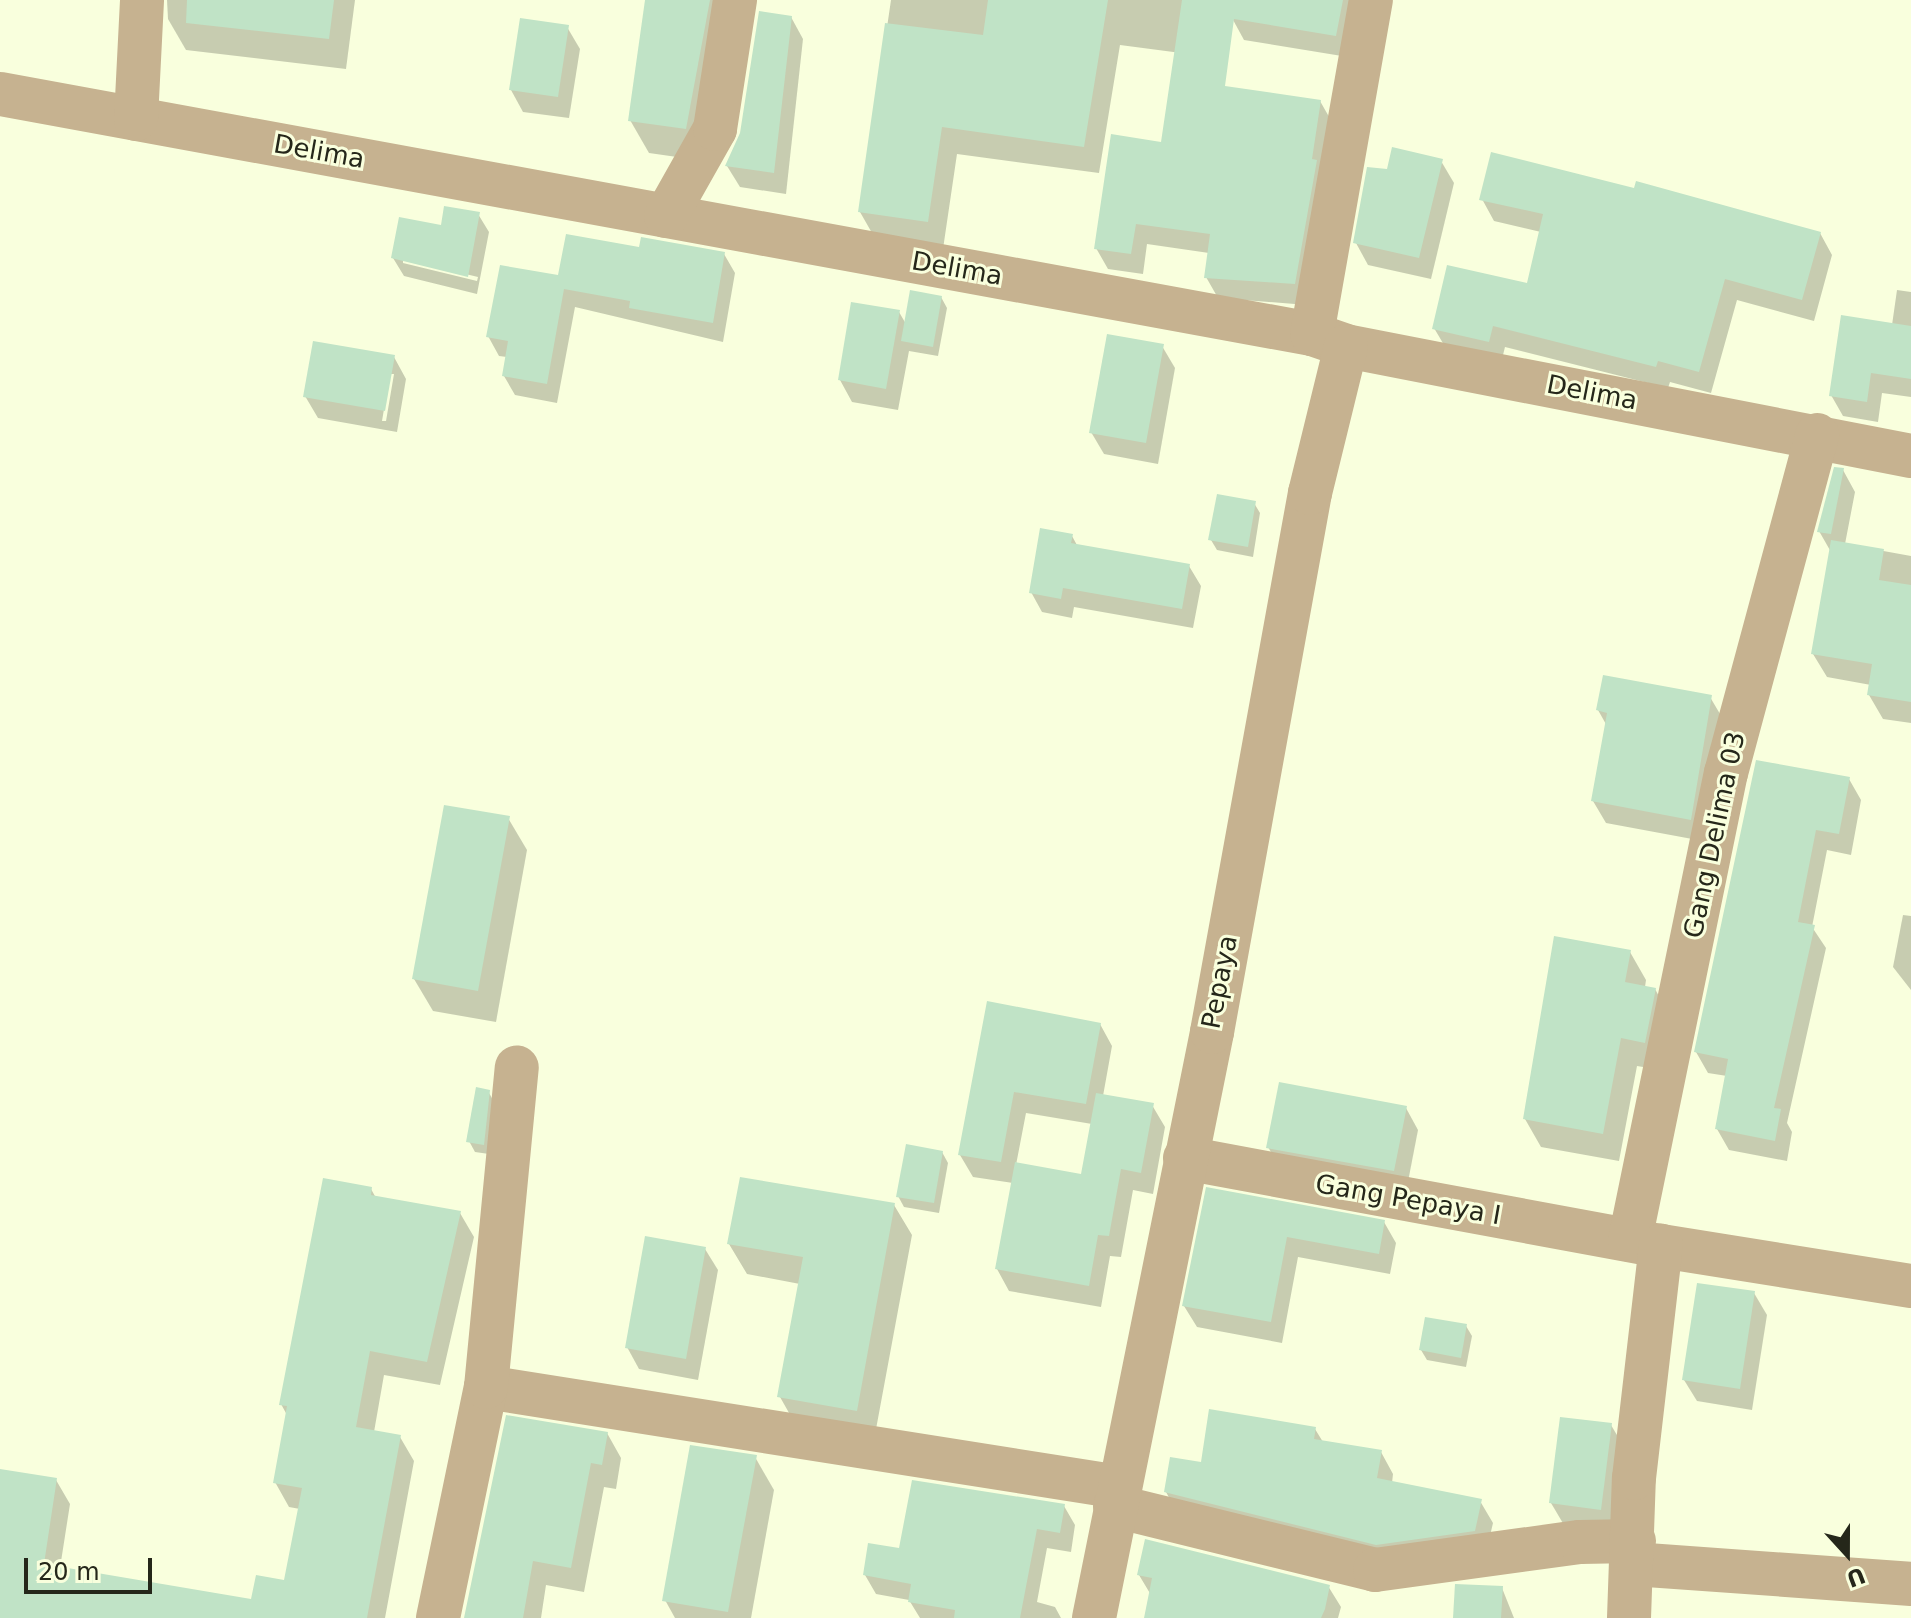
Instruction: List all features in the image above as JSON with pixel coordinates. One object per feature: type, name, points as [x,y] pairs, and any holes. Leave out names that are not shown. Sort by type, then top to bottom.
[{"type":"street","points":[[136,119],[142,0]]},
{"type":"street","points":[[666,216],[715,129],[735,0]]},
{"type":"street","name":"Pepaya","points":[[1094,1618],[1185,1158],[1310,493],[1371,0]]},
{"type":"street","name":"Delima","points":[[0,94],[1329,340],[1911,456]]},
{"type":"street","name":"Gang Delima 03","points":[[1629,1618],[1645,1243],[1726,773],[1817,435]]},
{"type":"street","points":[[438,1618],[486,1387],[517,1067]]},
{"type":"street","name":"Gang Pepaya I","points":[[1185,1158],[1645,1243],[1911,1286]]},
{"type":"street","points":[[486,1387],[1117,1497],[1375,1570],[1580,1542],[1633,1552],[1911,1584]]},
{"type":"building","points":[[187,0],[334,0],[329,39],[186,23]]},
{"type":"building","points":[[645,0],[710,0],[686,129],[628,121]]},
{"type":"building","points":[[988,0],[1108,0],[1084,147],[942,127],[928,222],[858,212],[885,23],[983,35]]},
{"type":"building","points":[[1182,0],[1343,0],[1336,36],[1234,19],[1225,86],[1321,100],[1312,159],[1317,160],[1295,284],[1204,278],[1210,234],[1136,224],[1131,254],[1094,249],[1111,134],[1161,142]]},
{"type":"building","points":[[759,11],[792,16],[774,173],[725,166],[740,133]]},
{"type":"building","points":[[520,18],[569,25],[558,97],[509,90]]},
{"type":"building","points":[[1392,147],[1443,159],[1419,258],[1353,243],[1367,167],[1387,169]]},
{"type":"building","points":[[1491,152],[1634,188],[1636,181],[1821,232],[1802,300],[1725,279],[1699,372],[1658,361],[1656,367],[1493,326],[1489,342],[1432,329],[1447,265],[1527,283],[1543,214],[1479,200]]},
{"type":"building","points":[[444,206],[480,212],[468,277],[391,258],[399,217],[441,225]]},
{"type":"building","points":[[566,234],[639,247],[641,237],[725,252],[713,323],[629,308],[630,301],[564,289],[547,384],[502,376],[508,341],[486,337],[500,265],[558,275]]},
{"type":"building","points":[[910,290],[942,296],[933,347],[901,341]]},
{"type":"building","points":[[851,302],[900,310],[886,389],[838,380]]},
{"type":"building","points":[[1841,315],[1911,326],[1911,379],[1871,373],[1867,402],[1829,396]]},
{"type":"building","points":[[1107,334],[1164,344],[1146,443],[1089,433]]},
{"type":"building","points":[[313,341],[395,355],[385,411],[303,397]]},
{"type":"building","points":[[1834,467],[1844,468],[1831,534],[1817,532]]},
{"type":"building","points":[[1217,494],[1256,501],[1248,547],[1208,540]]},
{"type":"building","points":[[1040,528],[1073,534],[1071,543],[1190,564],[1182,609],[1063,588],[1061,599],[1029,593]]},
{"type":"building","points":[[1831,540],[1884,549],[1879,580],[1911,585],[1911,702],[1867,695],[1872,664],[1811,654]]},
{"type":"building","points":[[1603,675],[1712,695],[1691,820],[1591,801],[1607,713],[1596,710]]},
{"type":"building","points":[[1756,760],[1850,777],[1839,834],[1816,830],[1798,922],[1815,925],[1774,1108],[1781,1109],[1775,1141],[1715,1129],[1728,1059],[1694,1052]]},
{"type":"building","points":[[444,805],[510,816],[478,991],[412,979]]},
{"type":"building","points":[[1554,936],[1631,950],[1625,982],[1656,988],[1645,1043],[1621,1038],[1603,1134],[1523,1119]]},
{"type":"building","points":[[987,1001],[1101,1023],[1086,1104],[1014,1092],[1001,1162],[958,1155]]},
{"type":"building","points":[[1279,1082],[1407,1106],[1394,1171],[1266,1148]]},
{"type":"building","points":[[476,1087],[490,1090],[484,1145],[466,1142]]},
{"type":"building","points":[[1096,1093],[1154,1103],[1141,1173],[1121,1169],[1109,1236],[1098,1235],[1089,1286],[995,1269],[1015,1162],[1081,1174]]},
{"type":"building","points":[[906,1144],[943,1151],[934,1203],[896,1197]]},
{"type":"building","points":[[740,1177],[895,1203],[857,1411],[777,1397],[803,1257],[727,1244]]},
{"type":"building","points":[[323,1178],[372,1187],[371,1195],[461,1211],[427,1362],[370,1351],[356,1427],[401,1435],[367,1618],[0,1618],[0,1469],[57,1478],[44,1564],[251,1599],[256,1575],[284,1580],[302,1488],[273,1483],[287,1406],[279,1405]]},
{"type":"building","points":[[1206,1187],[1385,1220],[1379,1254],[1287,1237],[1271,1322],[1182,1306]]},
{"type":"building","points":[[645,1236],[706,1247],[686,1359],[625,1348]]},
{"type":"building","points":[[1697,1283],[1755,1291],[1740,1389],[1682,1380]]},
{"type":"building","points":[[1425,1317],[1467,1324],[1461,1358],[1419,1350]]},
{"type":"building","points":[[1209,1409],[1316,1427],[1314,1439],[1382,1450],[1377,1478],[1482,1499],[1475,1531],[1376,1545],[1164,1492],[1170,1457],[1201,1462]]},
{"type":"building","points":[[506,1415],[608,1432],[602,1465],[591,1463],[571,1568],[533,1561],[523,1618],[464,1618]]},
{"type":"building","points":[[1560,1417],[1612,1423],[1601,1510],[1549,1503]]},
{"type":"building","points":[[690,1445],[757,1455],[728,1612],[662,1601]]},
{"type":"building","points":[[912,1480],[1065,1504],[1060,1533],[1037,1529],[1020,1618],[954,1618],[955,1610],[908,1602],[911,1584],[863,1575],[868,1543],[899,1548]]},
{"type":"building","points":[[1145,1539],[1330,1585],[1325,1609],[1321,1618],[1144,1618],[1152,1578],[1137,1575]]},
{"type":"building","points":[[1455,1584],[1503,1586],[1501,1618],[1453,1618]]}]
